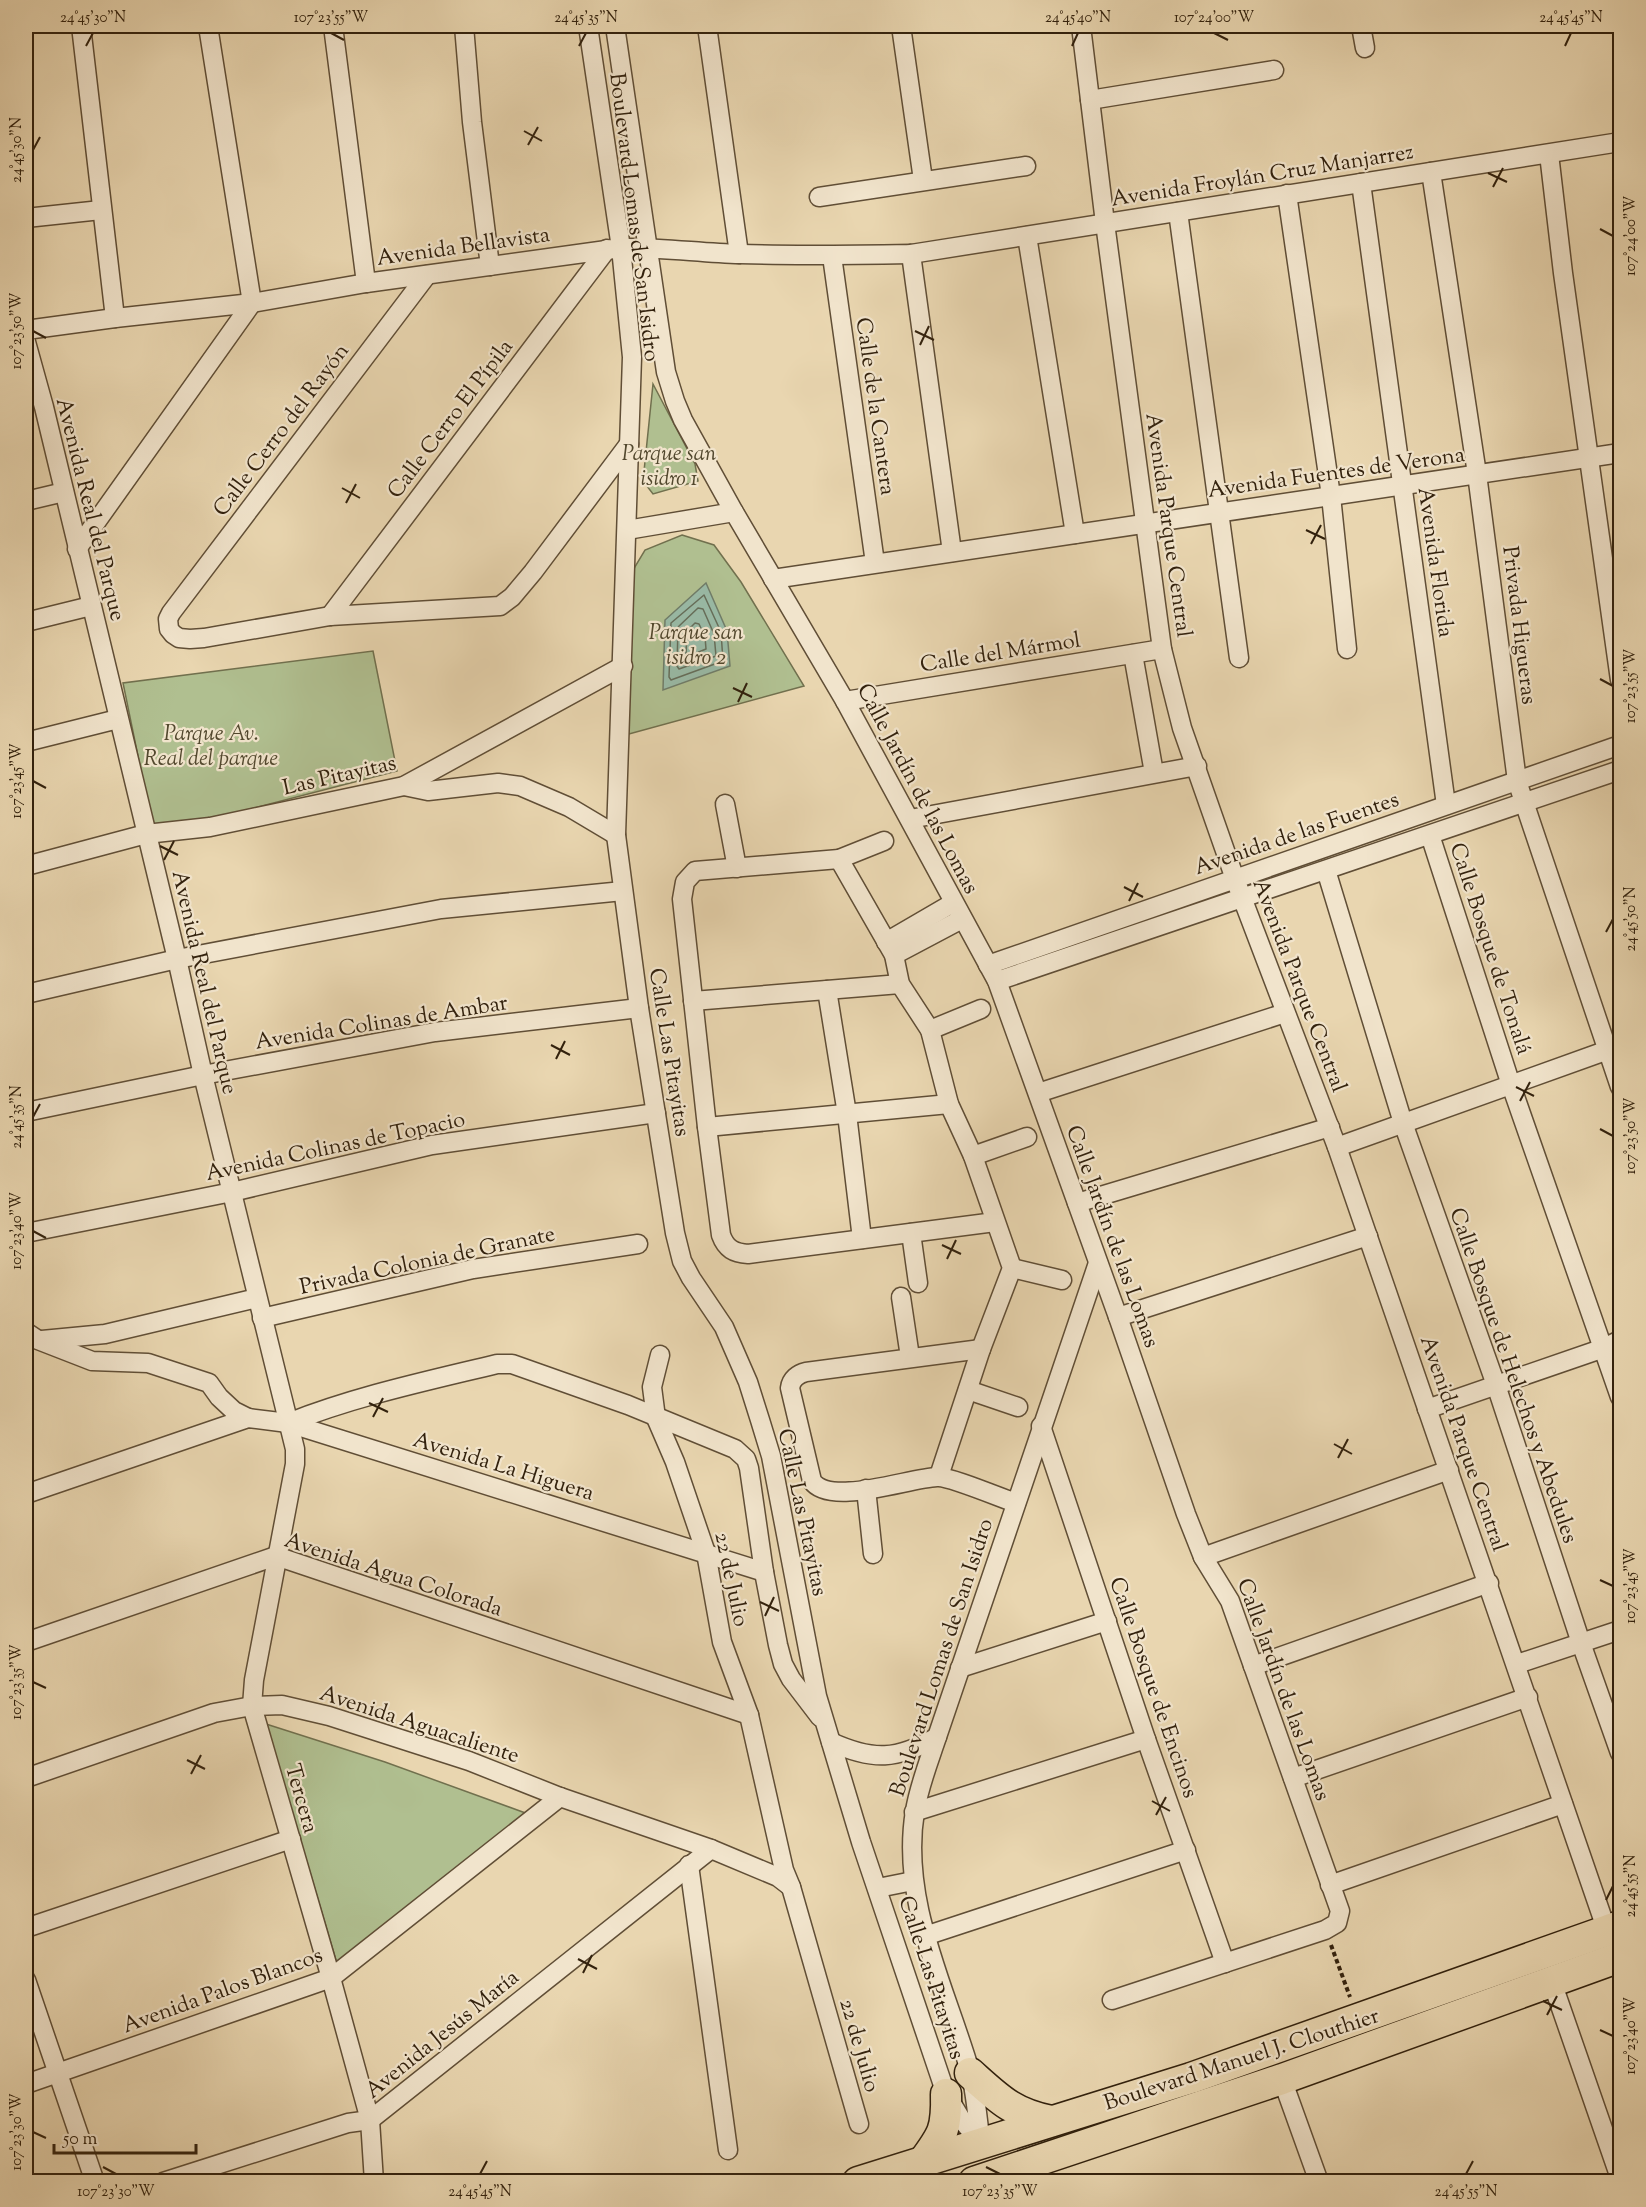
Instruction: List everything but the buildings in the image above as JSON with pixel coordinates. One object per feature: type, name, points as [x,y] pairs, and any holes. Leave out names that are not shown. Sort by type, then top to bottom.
[{"type":"main road","name":"Boulevard Manuel J. Clouthier","points":[[858,2181],[1191,2078],[1614,1928]]},
{"type":"main road","name":"Boulevard Manuel J. Clouthier","points":[[974,2181],[1282,2079],[1620,1957]]},
{"type":"main road","points":[[970,2073],[1012,2108],[1028,2116],[1051,2121]]},
{"type":"main road","points":[[923,2162],[942,2132],[947,2119],[946,2094]]},
{"type":"street","points":[[81,26],[115,318]]},
{"type":"street","points":[[77,549],[252,303],[208,26]]},
{"type":"street","points":[[333,26],[366,283]]},
{"type":"street","points":[[464,26],[472,122],[490,266]]},
{"type":"street","name":"Boulevard Lomas de San Isidro","points":[[588,26],[614,249],[632,357],[623,666]]},
{"type":"street","name":"Boulevard Lomas de San Isidro","points":[[615,26],[670,388],[683,420],[773,579]]},
{"type":"street","points":[[707,26],[739,254]]},
{"type":"street","points":[[901,26],[923,180]]},
{"type":"street","name":"Avenida Parque Central","points":[[1081,26],[1145,524],[1162,649],[1171,691],[1235,879],[1330,1126],[1517,1664],[1563,1804],[1614,1928]]},
{"type":"street","points":[[1361,26],[1365,48]]},
{"type":"street","points":[[1090,100],[1274,70]]},
{"type":"street","name":"Avenida Froylán Cruz Manjarrez","points":[[910,254],[1620,142]]},
{"type":"street","points":[[1549,154],[1588,458],[1620,680]]},
{"type":"street","points":[[819,196],[1026,166]]},
{"type":"street","name":"Privada Higueras","points":[[1431,172],[1477,474],[1517,781],[1608,1050],[1617,1067],[1620,1087]]},
{"type":"street","name":"Avenida Florida","points":[[1361,183],[1446,805]]},
{"type":"street","points":[[1287,195],[1330,496],[1347,649]]},
{"type":"street","points":[[26,218],[101,210]]},
{"type":"street","points":[[1178,212],[1239,657]]},
{"type":"street","points":[[1027,236],[1075,534]]},
{"type":"street","name":"Avenida Bellavista","points":[[26,330],[252,303],[366,283],[614,249],[648,247],[739,254],[832,256],[910,254]]},
{"type":"street","name":"Calle Cerro El Pípila","points":[[330,616],[614,249]]},
{"type":"street","points":[[910,254],[952,552]]},
{"type":"street","name":"Calle de la Cantera","points":[[832,256],[874,563]]},
{"type":"street","name":"Calle Cerro del Rayón","points":[[330,616],[190,639],[179,638],[173,634],[168,619],[427,275]]},
{"type":"street","name":"Avenida Real del Parque","points":[[26,342],[31,385],[64,492],[288,1423]]},
{"type":"street","points":[[330,616],[500,606],[512,597],[534,572],[629,444]]},
{"type":"street","name":"Avenida Fuentes de Verona","points":[[773,579],[1620,453]]},
{"type":"street","points":[[26,501],[64,492]]},
{"type":"street","points":[[627,530],[734,512]]},
{"type":"street","name":"Calle Jardín de las Lomas","points":[[773,579],[845,701],[997,981],[1183,1503],[1203,1557],[1230,1601],[1340,1911],[1340,1916],[1334,1926],[1325,1930]]},
{"type":"street","points":[[26,622],[91,606]]},
{"type":"street","name":"Calle del Mármol","points":[[845,701],[1162,649]]},
{"type":"street","points":[[1133,654],[1154,773]]},
{"type":"street","name":"Las Pitayitas","points":[[26,866],[146,834],[210,827],[404,786],[623,666]]},
{"type":"street","name":"Calle Las Pitayitas","points":[[623,666],[616,835],[639,1008],[675,1233],[682,1261],[700,1293],[724,1327],[748,1382],[771,1456],[799,1610],[825,1723],[861,1842],[946,2094],[961,2119],[981,2143]]},
{"type":"street","points":[[26,742],[118,719]]},
{"type":"street","name":"Avenida de las Fuentes","points":[[988,965],[1620,745]]},
{"type":"street","points":[[910,819],[1197,766]]},
{"type":"street","name":"Avenida de las Fuentes","points":[[997,981],[1620,770]]},
{"type":"street","points":[[404,786],[428,790],[498,783],[520,786],[569,807],[616,835]]},
{"type":"street","points":[[725,804],[737,868]]},
{"type":"street","name":"Calle Bosque de Tonalá","points":[[1430,835],[1511,1085],[1612,1344],[1620,1396]]},
{"type":"street","points":[[885,841],[839,859],[695,871],[685,882],[682,899],[721,1236],[724,1245],[748,1254],[995,1222]]},
{"type":"street","points":[[839,859],[890,949],[900,984],[930,1030],[949,1104],[974,1156],[1012,1268],[981,1349],[939,1476]]},
{"type":"street","name":"Calle Bosque de Helechos y Abedules","points":[[1326,870],[1403,1123],[1496,1385],[1581,1643],[1620,1749]]},
{"type":"street","points":[[26,994],[177,959],[441,909],[623,891]]},
{"type":"street","points":[[890,949],[957,911]]},
{"type":"street","points":[[693,1001],[900,984]]},
{"type":"street","points":[[827,990],[847,1113],[862,1239]]},
{"type":"street","name":"Avenida Colinas de Ambar","points":[[26,1112],[203,1075],[435,1032],[639,1008]]},
{"type":"street","points":[[930,1030],[981,1009]]},
{"type":"street","points":[[1038,1093],[1285,1013]]},
{"type":"street","points":[[1337,1147],[1608,1050]]},
{"type":"street","points":[[707,1127],[949,1104]]},
{"type":"street","name":"Avenida Colinas de Topacio","points":[[26,1233],[232,1192],[432,1145],[656,1113]]},
{"type":"street","points":[[1077,1203],[1330,1126]]},
{"type":"street","points":[[974,1156],[1027,1137]]},
{"type":"street","points":[[911,1233],[918,1283]]},
{"type":"street","points":[[1118,1317],[1368,1236]]},
{"type":"street","name":"Privada Colonia de Granate","points":[[262,1318],[473,1269],[638,1244]]},
{"type":"street","name":"Boulevard Lomas de San Isidro","points":[[981,2143],[970,2073],[925,1936],[913,1881],[914,1812],[1041,1426],[1098,1263]]},
{"type":"street","points":[[1012,1268],[1062,1280]]},
{"type":"street","points":[[901,1297],[910,1357]]},
{"type":"street","points":[[30,1339],[105,1334],[257,1298]]},
{"type":"street","points":[[30,1339],[92,1361],[148,1363],[208,1383],[234,1411],[248,1418]]},
{"type":"street","points":[[1427,1409],[1612,1344]]},
{"type":"street","points":[[981,1349],[806,1372],[796,1377],[790,1384],[813,1483],[822,1490],[836,1492],[866,1489],[939,1476],[1016,1503]]},
{"type":"street","name":"22 de Julio","points":[[660,1355],[652,1387],[656,1418],[675,1462],[706,1553],[722,1642],[749,1715],[784,1870],[791,1887],[859,2124]]},
{"type":"street","points":[[288,1423],[327,1407],[369,1395],[497,1364],[512,1364],[537,1371],[627,1405],[735,1449],[746,1459],[749,1468],[764,1572],[783,1664],[801,1695],[825,1723]]},
{"type":"street","points":[[968,1390],[1018,1407]]},
{"type":"street","points":[[26,1494],[248,1418]]},
{"type":"street","name":"Avenida La Higuera","points":[[248,1418],[288,1423],[764,1572]]},
{"type":"street","name":"Tercera","points":[[288,1423],[295,1449],[295,1464],[276,1556],[254,1680],[252,1706],[370,2120],[374,2181]]},
{"type":"street","name":"Calle Bosque de Encinos","points":[[1041,1426],[1146,1739],[1225,1963]]},
{"type":"street","points":[[1203,1557],[1449,1470]]},
{"type":"street","points":[[866,1489],[873,1554]]},
{"type":"street","name":"Avenida Agua Colorada","points":[[26,1642],[276,1556],[749,1715]]},
{"type":"street","points":[[1253,1666],[1489,1583]]},
{"type":"street","points":[[960,1668],[1107,1622]]},
{"type":"street","points":[[1517,1664],[1620,1630]]},
{"type":"street","points":[[1293,1778],[1528,1697]]},
{"type":"street","name":"Avenida Aguacaliente","points":[[26,1778],[214,1713],[252,1706],[282,1705],[329,1716],[469,1761],[561,1797],[711,1849],[778,1877],[791,1887]]},
{"type":"street","points":[[831,1742],[860,1754],[879,1756],[916,1749],[937,1737]]},
{"type":"street","points":[[914,1812],[1146,1739]]},
{"type":"street","name":"Avenida Palos Blancos","points":[[26,2084],[331,1978],[561,1797]]},
{"type":"street","points":[[1330,1885],[1563,1804]]},
{"type":"street","points":[[26,1928],[291,1839]]},
{"type":"street","name":"Avenida Jesús María","points":[[163,2181],[348,2123],[370,2120],[711,1849]]},
{"type":"street","points":[[925,1936],[1186,1850]]},
{"type":"street","points":[[689,1865],[728,2150]]},
{"type":"street","points":[[878,1888],[913,1881]]},
{"type":"street","points":[[1112,2000],[1325,1930]]},
{"type":"street","points":[[26,1980],[95,2181]]},
{"type":"street","points":[[1552,1982],[1620,2178]]},
{"type":"street","points":[[1282,2079],[1319,2181]]},
{"type":"path","points":[[1325,1930],[1359,2020]]},
{"type":"green space","name":"Parque san isidro 1","points":[[653,384],[695,464],[698,481],[653,494],[643,481]]},
{"type":"green space","name":"Parque san isidro 2","points":[[682,535],[714,545],[741,582],[804,686],[618,737],[630,575],[645,550]]},
{"type":"green space","name":"Parque Av. Real del parque","points":[[373,651],[397,771],[154,834],[123,683]]},
{"type":"green space","points":[[266,1724],[385,1762],[531,1815],[338,1967]]},
{"type":"water","points":[[706,583],[727,631],[730,666],[663,690],[665,620]]}]
